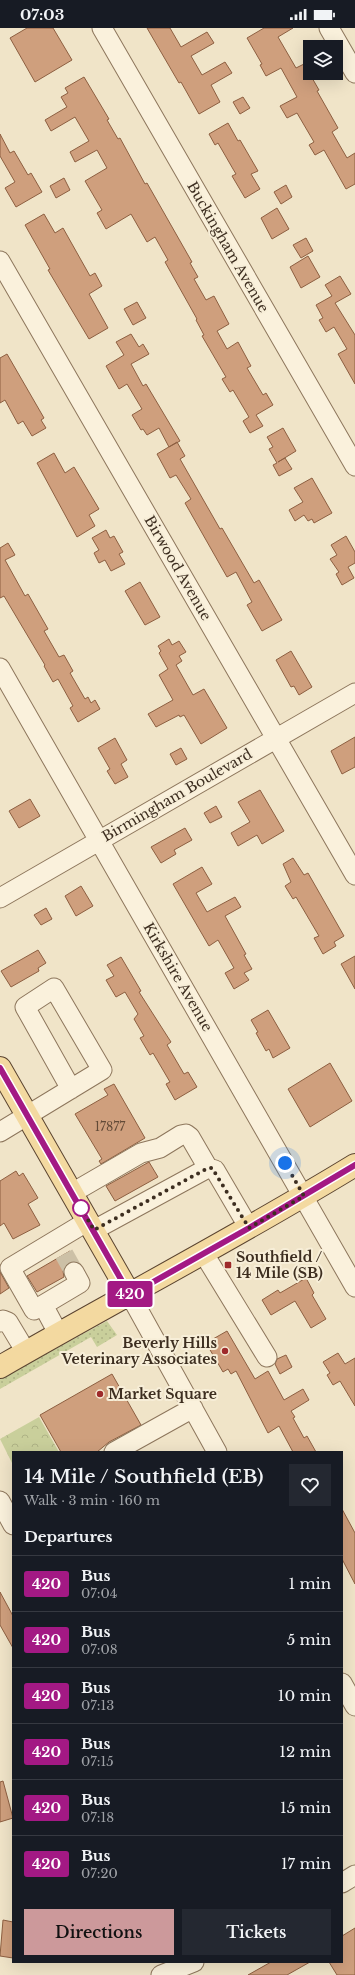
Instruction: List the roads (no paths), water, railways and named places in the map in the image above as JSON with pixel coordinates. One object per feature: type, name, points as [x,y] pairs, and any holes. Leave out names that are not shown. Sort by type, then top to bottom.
[{"type":"main road","points":[[0,1068],[130,1295]]},
{"type":"main road","points":[[0,1367],[58,1333],[204,1254],[355,1165]]},
{"type":"street","name":"Buckingham Avenue","points":[[102,28],[355,466]]},
{"type":"street","points":[[328,28],[355,73]]},
{"type":"street","name":"Birwood Avenue","points":[[0,261],[355,875]]},
{"type":"street","name":"Kirkshire Avenue","points":[[0,668],[355,1287]]},
{"type":"street","name":"Birmingham Boulevard","points":[[0,898],[355,693]]},
{"type":"street","points":[[0,1132],[28,1116],[102,1070],[54,988],[24,1007],[71,1089]]},
{"type":"street","points":[[72,1193],[140,1153],[160,1148],[181,1135],[186,1134],[190,1137],[208,1168]]},
{"type":"street","points":[[74,1272],[80,1283],[34,1310],[10,1268],[60,1247],[91,1225],[208,1168],[215,1170],[249,1228]]},
{"type":"street","points":[[204,1254],[267,1357]]},
{"type":"street","points":[[130,1295],[216,1451]]},
{"type":"street","points":[[43,1305],[58,1333]]},
{"type":"street","points":[[0,1322],[3,1320],[8,1322],[26,1352]]},
{"type":"street","points":[[116,1451],[193,1408]]},
{"type":"street","points":[[343,1684],[355,1706]]},
{"type":"street","points":[[343,1882],[355,1875]]},
{"type":"street","points":[[160,1963],[162,1975],[192,1963]]},
{"type":"tunnel","points":[[64,1254],[74,1272]]},
{"type":"place","name":"Southfield / 14 Mile (SB)","points":[[228,1265]]},
{"type":"place","name":"Beverly Hills Veterinary Associates","points":[[225,1351]]},
{"type":"place","name":"Market Square","points":[[100,1394]]}]
